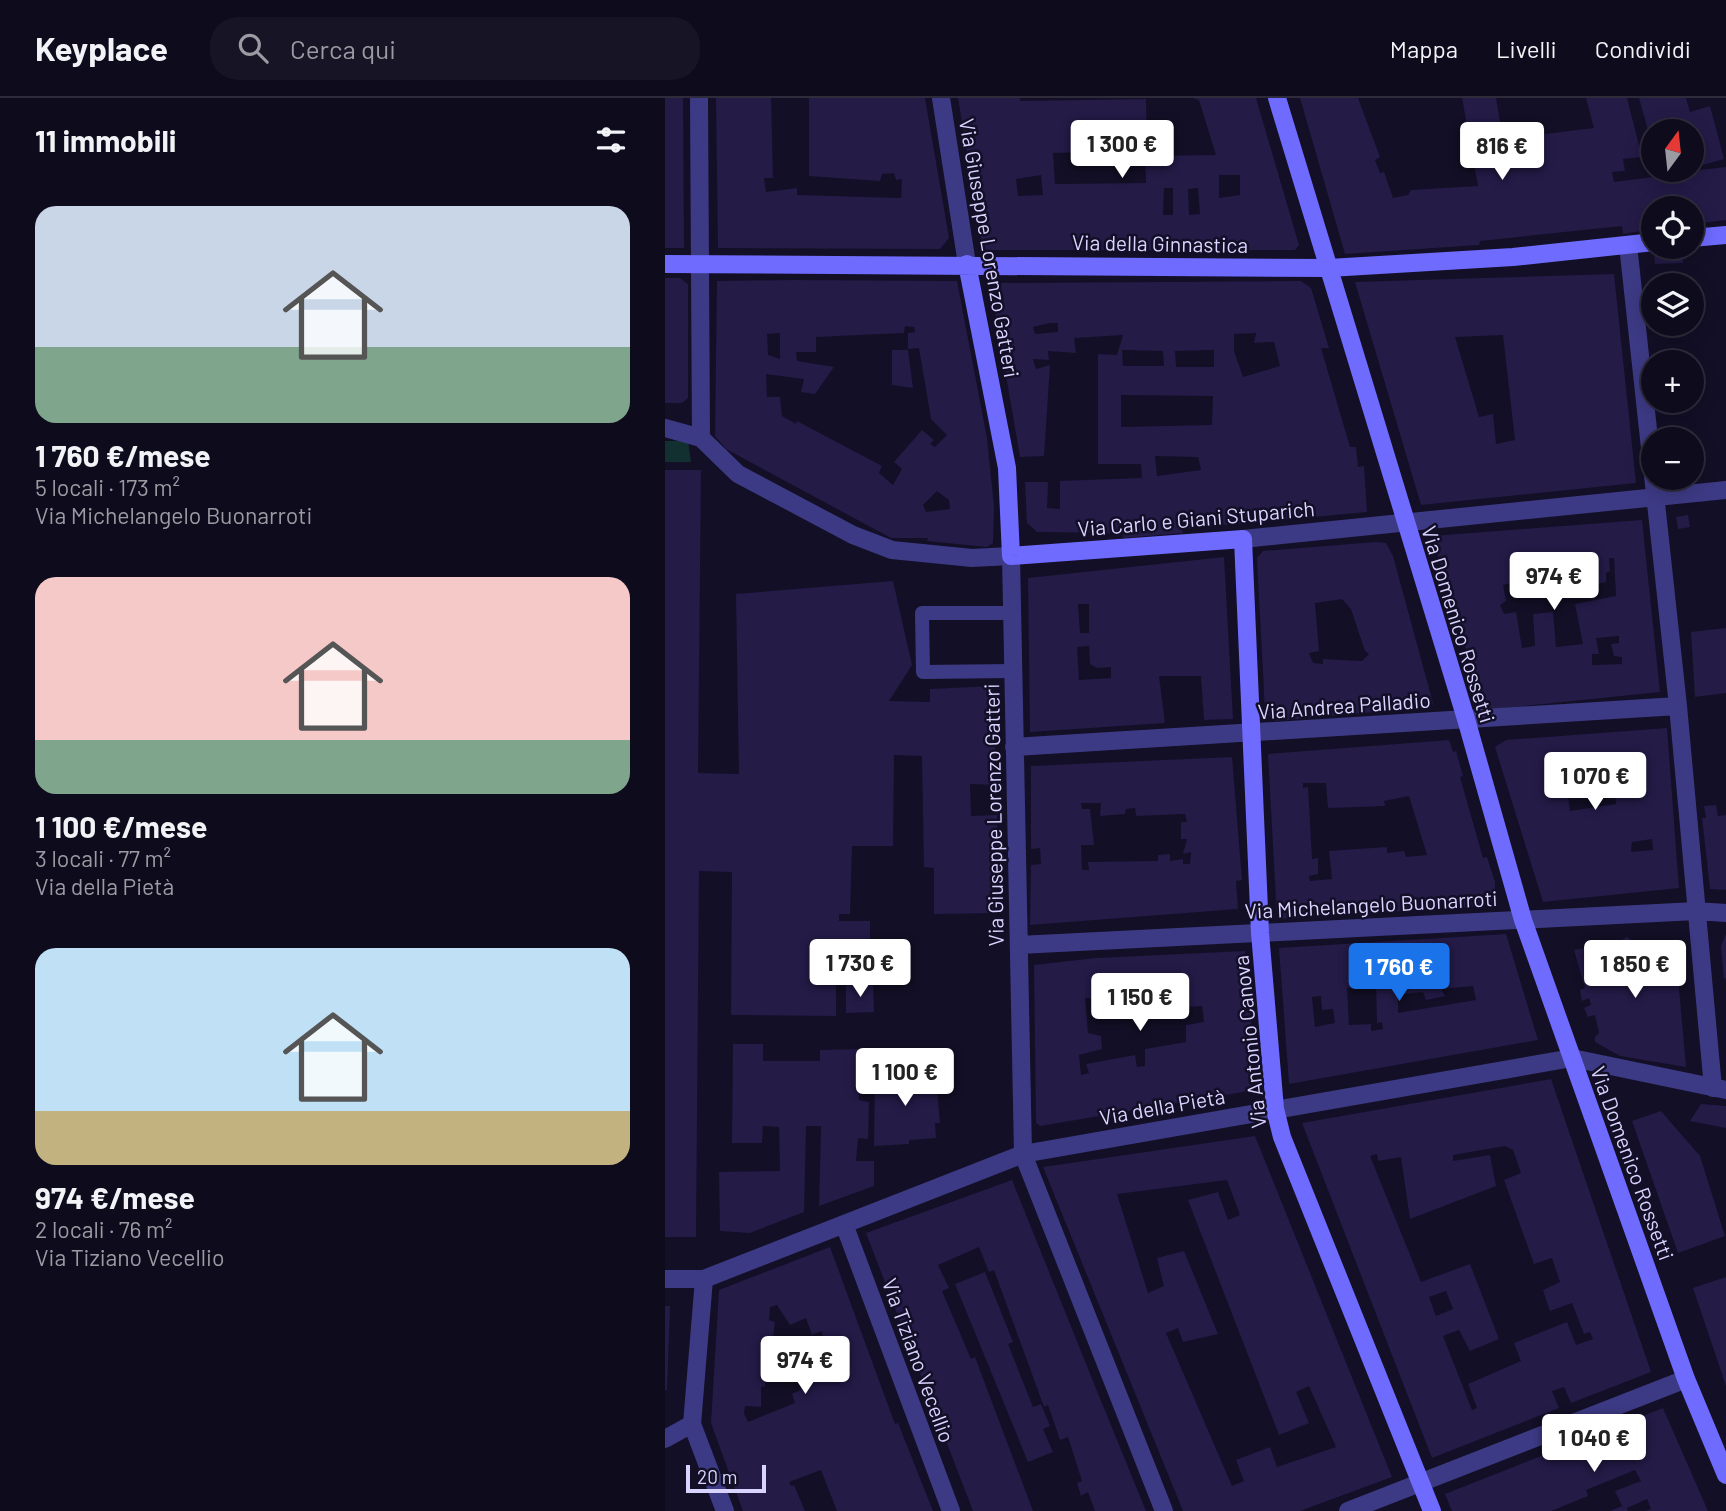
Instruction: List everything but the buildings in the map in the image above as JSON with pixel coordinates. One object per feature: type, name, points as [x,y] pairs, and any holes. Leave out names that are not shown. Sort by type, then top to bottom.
[{"type":"main road","name":"Via Domenico Rossetti","points":[[1277,98],[1403,522],[1466,719],[1523,920],[1686,1380],[1726,1475]]},
{"type":"main road","points":[[1704,237],[1726,235]]},
{"type":"main road","name":"Via della Ginnastica","points":[[665,264],[1329,268],[1513,257],[1641,244]]},
{"type":"main road","name":"Via Giuseppe Lorenzo Gatteri","points":[[967,264],[1007,468],[1011,556]]},
{"type":"main road","name":"Via Carlo e Giani Stuparich","points":[[1011,556],[1243,539]]},
{"type":"main road","name":"Via Antonio Canova","points":[[1243,539],[1260,933],[1275,1109],[1282,1136],[1431,1511]]},
{"type":"street","points":[[665,428],[701,438],[699,98]]},
{"type":"street","name":"Via Giuseppe Lorenzo Gatteri","points":[[941,98],[967,264]]},
{"type":"street","points":[[1628,245],[1678,705],[1696,911],[1719,1089]]},
{"type":"street","name":"Via Carlo e Giani Stuparich","points":[[701,438],[738,474],[853,535],[892,550],[958,557],[1011,556]]},
{"type":"street","name":"Via Carlo e Giani Stuparich","points":[[1243,539],[1726,490]]},
{"type":"street","name":"Via Giuseppe Lorenzo Gatteri","points":[[1011,556],[1023,1154],[1164,1511]]},
{"type":"street","name":"Via Andrea Palladio","points":[[1014,747],[1678,705]]},
{"type":"street","name":"Via Michelangelo Buonarroti","points":[[1019,945],[1696,911],[1726,913]]},
{"type":"street","name":"Via della Pietà","points":[[665,1279],[703,1279],[1023,1154],[1571,1058],[1719,1089]]},
{"type":"street","name":"Via Tiziano Vecellio","points":[[844,1224],[951,1511]]},
{"type":"street","points":[[703,1279],[692,1424],[725,1511]]},
{"type":"street","points":[[1348,1511],[1686,1380]]},
{"type":"street","points":[[665,1439],[692,1424]]},
{"type":"lane","points":[[1012,613],[922,613],[923,673],[1013,671]]},
{"type":"green space","points":[[665,441],[688,441],[691,462],[665,462]]}]
